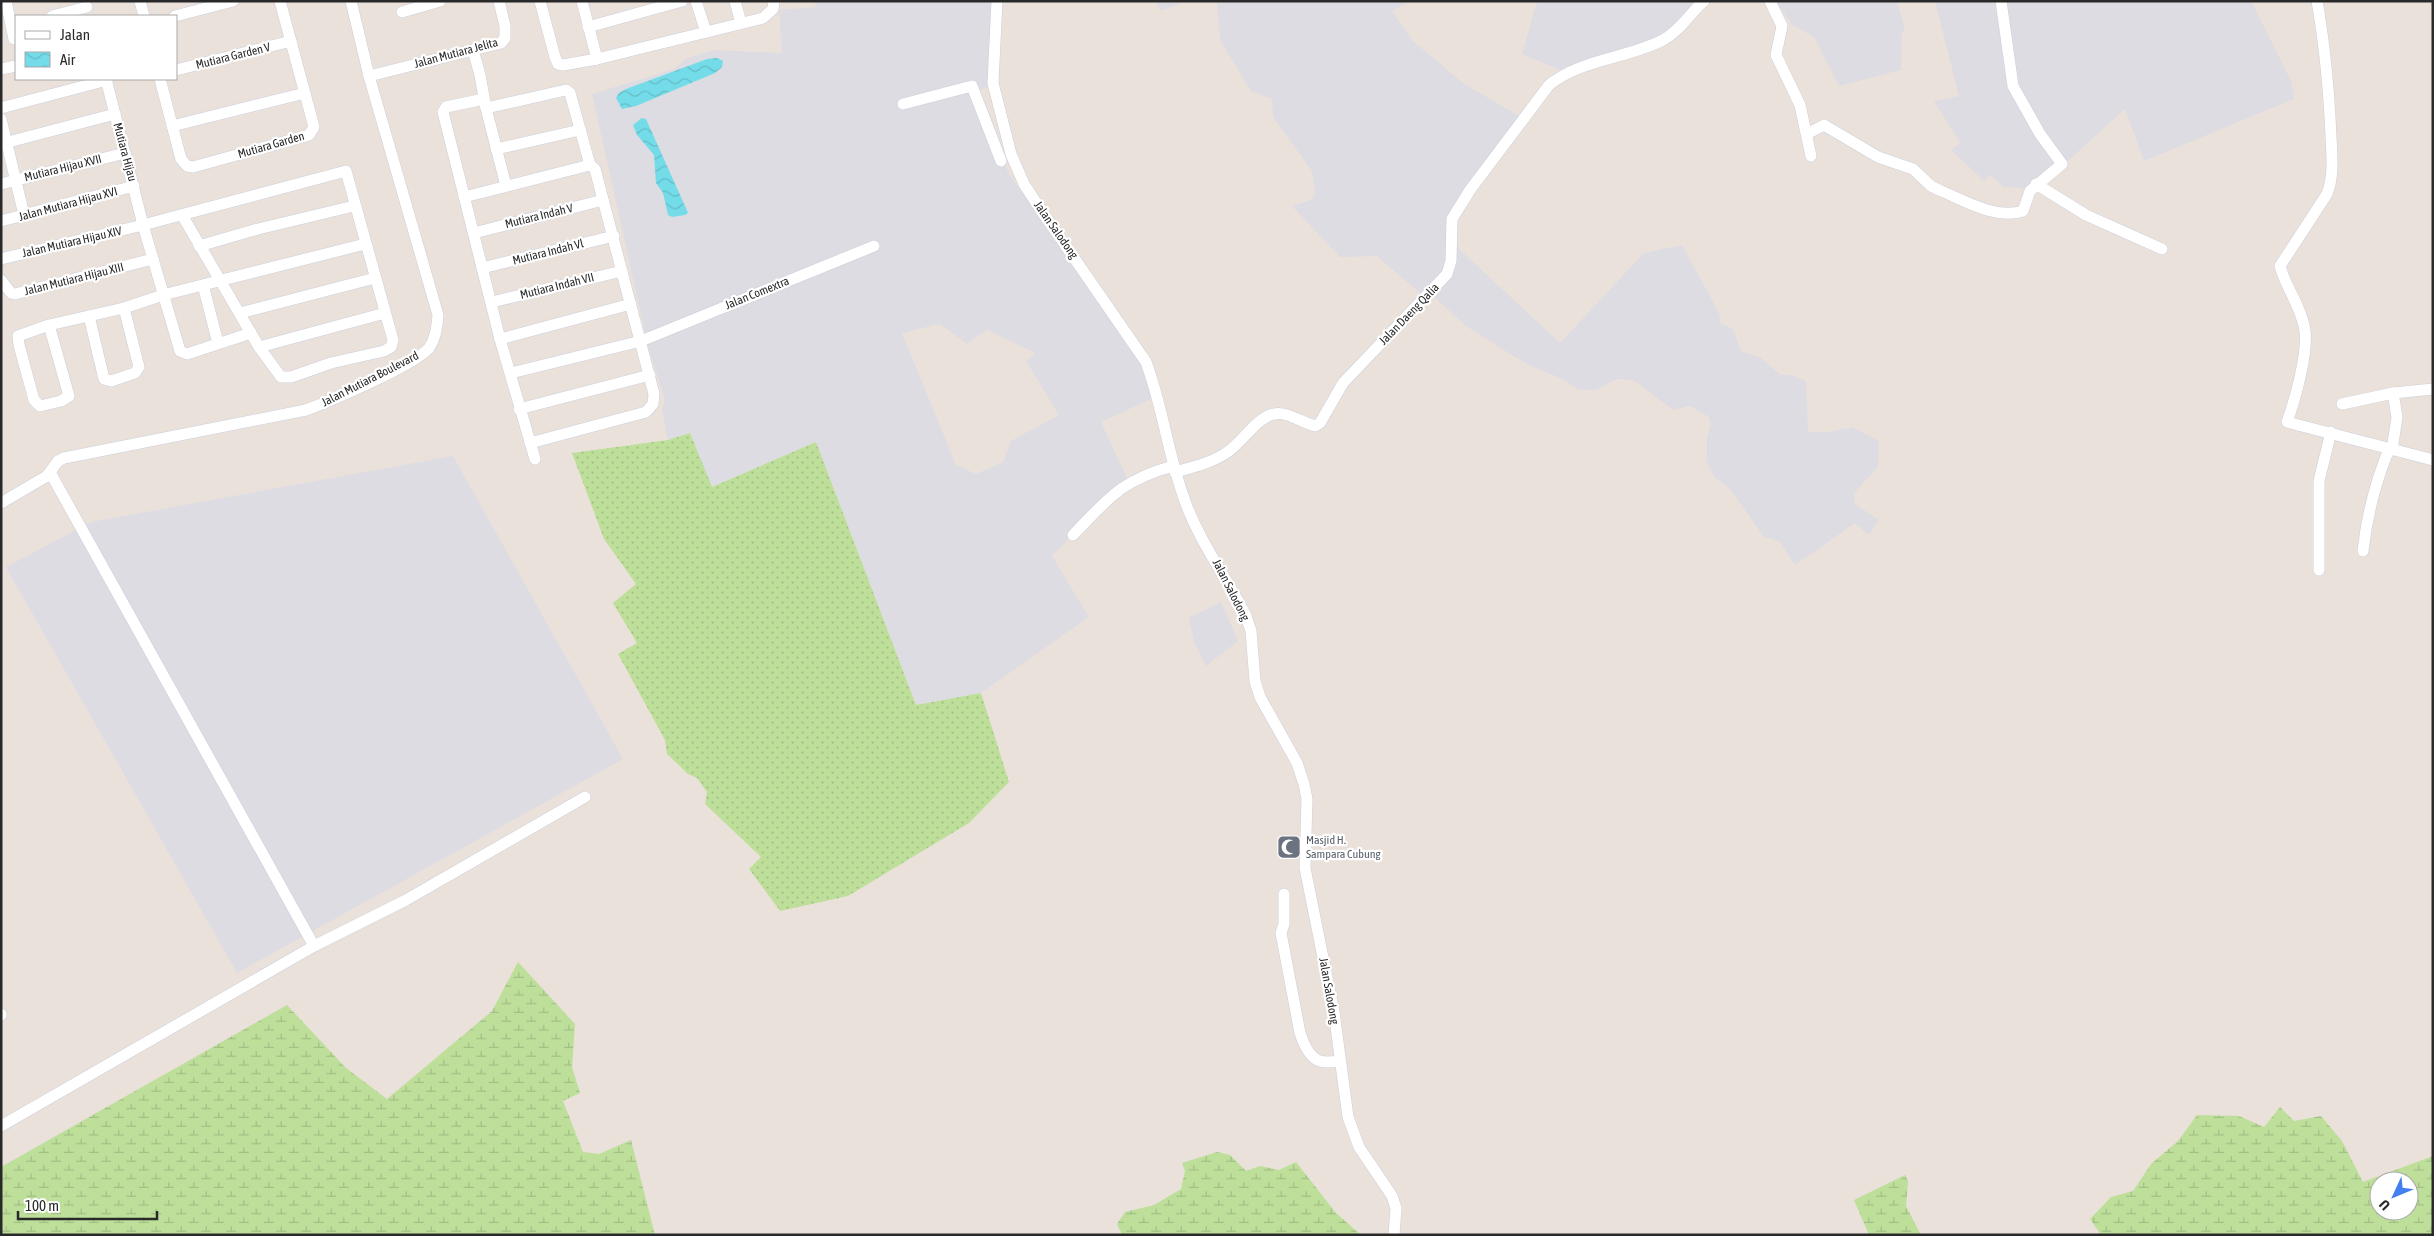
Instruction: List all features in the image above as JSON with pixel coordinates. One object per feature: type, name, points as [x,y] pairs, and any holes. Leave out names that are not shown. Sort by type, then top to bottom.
[{"type":"street","points":[[6,1],[14,39]]},
{"type":"street","points":[[140,1],[144,15]]},
{"type":"street","points":[[178,15],[233,1]]},
{"type":"street","points":[[172,126],[305,93],[280,1]]},
{"type":"street","name":"Jalan Mutiara Boulevard","points":[[1,503],[51,474],[58,461],[73,455],[306,410],[397,368],[429,347],[438,326],[438,315],[369,76],[351,1]]},
{"type":"street","points":[[402,12],[413,5],[440,1]]},
{"type":"street","name":"Jalan Mutiara Jelita","points":[[369,76],[503,41],[505,26],[499,1]]},
{"type":"street","points":[[540,1],[558,64],[566,65],[597,59],[768,15],[773,9],[774,1]]},
{"type":"street","points":[[582,1],[597,59]]},
{"type":"street","points":[[588,26],[682,1]]},
{"type":"street","points":[[696,1],[706,32]]},
{"type":"street","points":[[735,1],[741,23]]},
{"type":"street","name":"Jalan Salodong","points":[[996,1],[993,83],[1011,154],[1024,184],[1146,362],[1167,429],[1174,469],[1186,503],[1197,527],[1246,616],[1251,631],[1255,681],[1260,697],[1296,763],[1304,784],[1307,799],[1305,868],[1334,1012],[1348,1117],[1352,1135],[1392,1196],[1396,1214],[1394,1235]]},
{"type":"street","name":"Jalan Daeng Qalia","points":[[1174,469],[1203,464],[1227,453],[1261,420],[1272,414],[1281,413],[1315,426],[1320,424],[1343,383],[1447,274],[1451,261],[1452,219],[1470,190],[1549,85],[1563,74],[1640,50],[1664,40],[1680,28],[1704,1]]},
{"type":"street","points":[[1770,1],[1782,26],[1776,55],[1800,105],[1810,156]]},
{"type":"street","points":[[1807,134],[1824,125],[1878,157],[1914,170],[1931,186],[1991,211],[2014,213],[2023,211],[2030,191],[2062,164],[2040,134],[2013,86],[2001,1]]},
{"type":"street","points":[[2318,1],[2326,52],[2331,184],[2327,194],[2280,266],[2305,330],[2305,344],[2295,402],[2287,422],[2332,432],[2433,460]]},
{"type":"street","points":[[56,15],[87,8]]},
{"type":"street","name":"Mutiara Garden V","points":[[178,69],[291,41]]},
{"type":"street","points":[[473,50],[506,186]]},
{"type":"street","points":[[1,70],[15,66]]},
{"type":"street","points":[[1,108],[102,80]]},
{"type":"street","name":"Mutiara Hijau","points":[[106,80],[143,225],[180,352],[187,354],[218,343]]},
{"type":"street","name":"Mutiara Garden","points":[[160,80],[183,163],[193,166],[309,135],[314,126],[305,93]]},
{"type":"street","points":[[903,104],[972,86],[1001,161]]},
{"type":"street","points":[[530,443],[646,412],[653,404],[650,375],[614,236],[595,169],[590,165],[570,94],[566,90],[485,103],[446,107],[442,112],[500,339],[511,373],[519,409],[535,459]]},
{"type":"street","points":[[4,144],[115,114]]},
{"type":"street","points":[[1,119],[4,144],[24,215]]},
{"type":"street","points":[[496,149],[580,130]]},
{"type":"street","name":"Mutiara Hijau XVII","points":[[1,184],[125,152]]},
{"type":"street","points":[[464,197],[590,165]]},
{"type":"street","name":"Jalan Mutiara Hijau XIV","points":[[1,259],[182,215],[345,170],[348,172],[354,206]]},
{"type":"street","points":[[2036,184],[2086,215],[2162,250]]},
{"type":"street","name":"Jalan Mutiara Hijau XVI","points":[[1,221],[134,186]]},
{"type":"street","name":"Mutiara Indah V","points":[[474,233],[603,200]]},
{"type":"street","points":[[182,215],[199,246],[221,280],[259,347],[281,376],[291,377],[331,363],[388,350],[392,340],[354,206],[258,229],[199,246]]},
{"type":"street","name":"Mutiara Indah Vl","points":[[482,268],[614,236]]},
{"type":"street","points":[[50,325],[69,396],[61,401],[40,406],[34,400],[17,338],[24,333],[50,325],[124,308],[203,284],[365,244]]},
{"type":"street","name":"Jalan Comextra","points":[[511,373],[641,341],[874,246]]},
{"type":"street","name":"Jalan Mutiara Hijau XIII","points":[[1,280],[11,293],[15,294],[153,259]]},
{"type":"street","name":"Mutiara Indah VII","points":[[492,302],[622,270]]},
{"type":"street","points":[[240,313],[375,278]]},
{"type":"street","points":[[203,284],[218,343],[251,333]]},
{"type":"street","points":[[500,339],[631,304]]},
{"type":"street","points":[[89,316],[104,378],[111,381],[135,373],[139,367],[124,308]]},
{"type":"street","points":[[259,347],[385,313]]},
{"type":"street","points":[[519,409],[650,375]]},
{"type":"street","points":[[2342,404],[2393,393],[2433,389]]},
{"type":"street","points":[[2363,551],[2368,510],[2377,478],[2390,449],[2398,417],[2393,393]]},
{"type":"street","points":[[2319,570],[2319,481],[2332,432]]},
{"type":"street","points":[[1073,535],[1105,500],[1131,481],[1174,469]]},
{"type":"street","points":[[51,474],[314,946]]},
{"type":"street","points":[[1,1126],[314,946],[406,900],[585,797]]},
{"type":"street","points":[[1284,894],[1284,924],[1281,933],[1304,1044],[1320,1061],[1340,1062]]},
{"type":"shaded area","points":[[815,1],[992,1],[990,14],[990,86],[979,90],[995,140],[1009,174],[1137,354],[1153,398],[1101,422],[1127,478],[1052,556],[1089,617],[981,693],[916,705],[816,442],[711,487],[690,433],[668,440],[666,432],[662,409],[665,400],[648,346],[592,94],[674,69],[687,58],[713,50],[782,53],[779,10],[816,7]],"holes":[[[940,324],[967,344],[987,330],[1035,353],[1026,361],[1059,415],[1011,441],[1003,462],[976,474],[956,465],[902,333]]]},
{"type":"shaded area","points":[[1156,1],[1187,1],[1161,11]]},
{"type":"shaded area","points":[[1217,1],[1411,1],[1392,11],[1413,41],[1463,83],[1519,116],[1450,212],[1445,267],[1422,295],[1377,256],[1340,257],[1292,206],[1311,200],[1315,194],[1312,171],[1273,117],[1272,99],[1251,91],[1220,40]]},
{"type":"shaded area","points":[[1537,1],[1696,1],[1671,32],[1654,40],[1560,70],[1522,54]]},
{"type":"shaded area","points":[[1776,1],[1897,1],[1905,29],[1902,33],[1901,70],[1839,86],[1814,37],[1792,25]]},
{"type":"shaded area","points":[[1935,1],[2251,1],[2291,81],[2294,99],[2144,161],[2125,109],[2037,189],[2004,187],[1990,175],[1984,181],[1951,150],[1960,143],[1934,101],[1959,96]]},
{"type":"shaded area","points":[[1682,245],[1719,313],[1721,324],[1733,329],[1741,351],[1761,358],[1781,375],[1792,375],[1806,381],[1808,432],[1828,432],[1852,427],[1879,441],[1878,467],[1854,493],[1855,504],[1879,520],[1869,535],[1855,523],[1795,565],[1779,541],[1764,537],[1730,489],[1714,477],[1707,462],[1707,437],[1711,425],[1709,417],[1690,406],[1673,410],[1633,380],[1617,379],[1596,390],[1579,390],[1563,379],[1528,365],[1466,326],[1430,293],[1455,268],[1457,247],[1560,343],[1644,253]]},
{"type":"shaded area","points":[[453,456],[623,759],[237,973],[6,567],[91,522]]},
{"type":"shaded area","points":[[1221,602],[1238,641],[1206,666],[1194,642],[1189,618]]},
{"type":"green space","points":[[690,433],[712,487],[816,442],[916,705],[981,693],[1009,782],[969,823],[848,896],[780,911],[749,869],[761,857],[705,804],[707,792],[697,778],[688,774],[667,754],[665,740],[618,654],[637,643],[613,603],[636,584],[604,539],[572,453],[668,440]]},
{"type":"green space","points":[[518,962],[575,1024],[572,1067],[580,1093],[563,1101],[583,1152],[599,1154],[631,1140],[655,1235],[1,1235],[1,1167],[287,1005],[346,1068],[387,1099],[492,1011]]},
{"type":"green space","points":[[2280,1107],[2294,1121],[2321,1116],[2342,1141],[2363,1182],[2369,1180],[2369,1221],[2419,1221],[2419,1171],[2393,1171],[2433,1156],[2433,1235],[2101,1235],[2090,1219],[2111,1197],[2133,1191],[2151,1164],[2178,1141],[2197,1115],[2239,1116],[2264,1127]]},
{"type":"green space","points":[[1217,1152],[1230,1155],[1246,1171],[1260,1166],[1279,1170],[1296,1162],[1336,1213],[1361,1235],[1122,1235],[1117,1224],[1125,1212],[1154,1205],[1181,1189],[1185,1171],[1182,1163]]},
{"type":"green space","points":[[1905,1175],[1908,1181],[1906,1206],[1921,1235],[1869,1235],[1854,1200]]},
{"type":"water","points":[[717,58],[723,61],[722,67],[715,73],[636,106],[622,109],[616,98],[619,93],[626,89],[707,59]]},
{"type":"water","points":[[642,118],[646,119],[685,206],[688,213],[685,215],[672,217],[668,215],[663,193],[656,183],[654,155],[637,135],[633,125]]},
{"type":"place","name":"Masjid H. Sampara Cubung","points":[[1289,847]]}]
